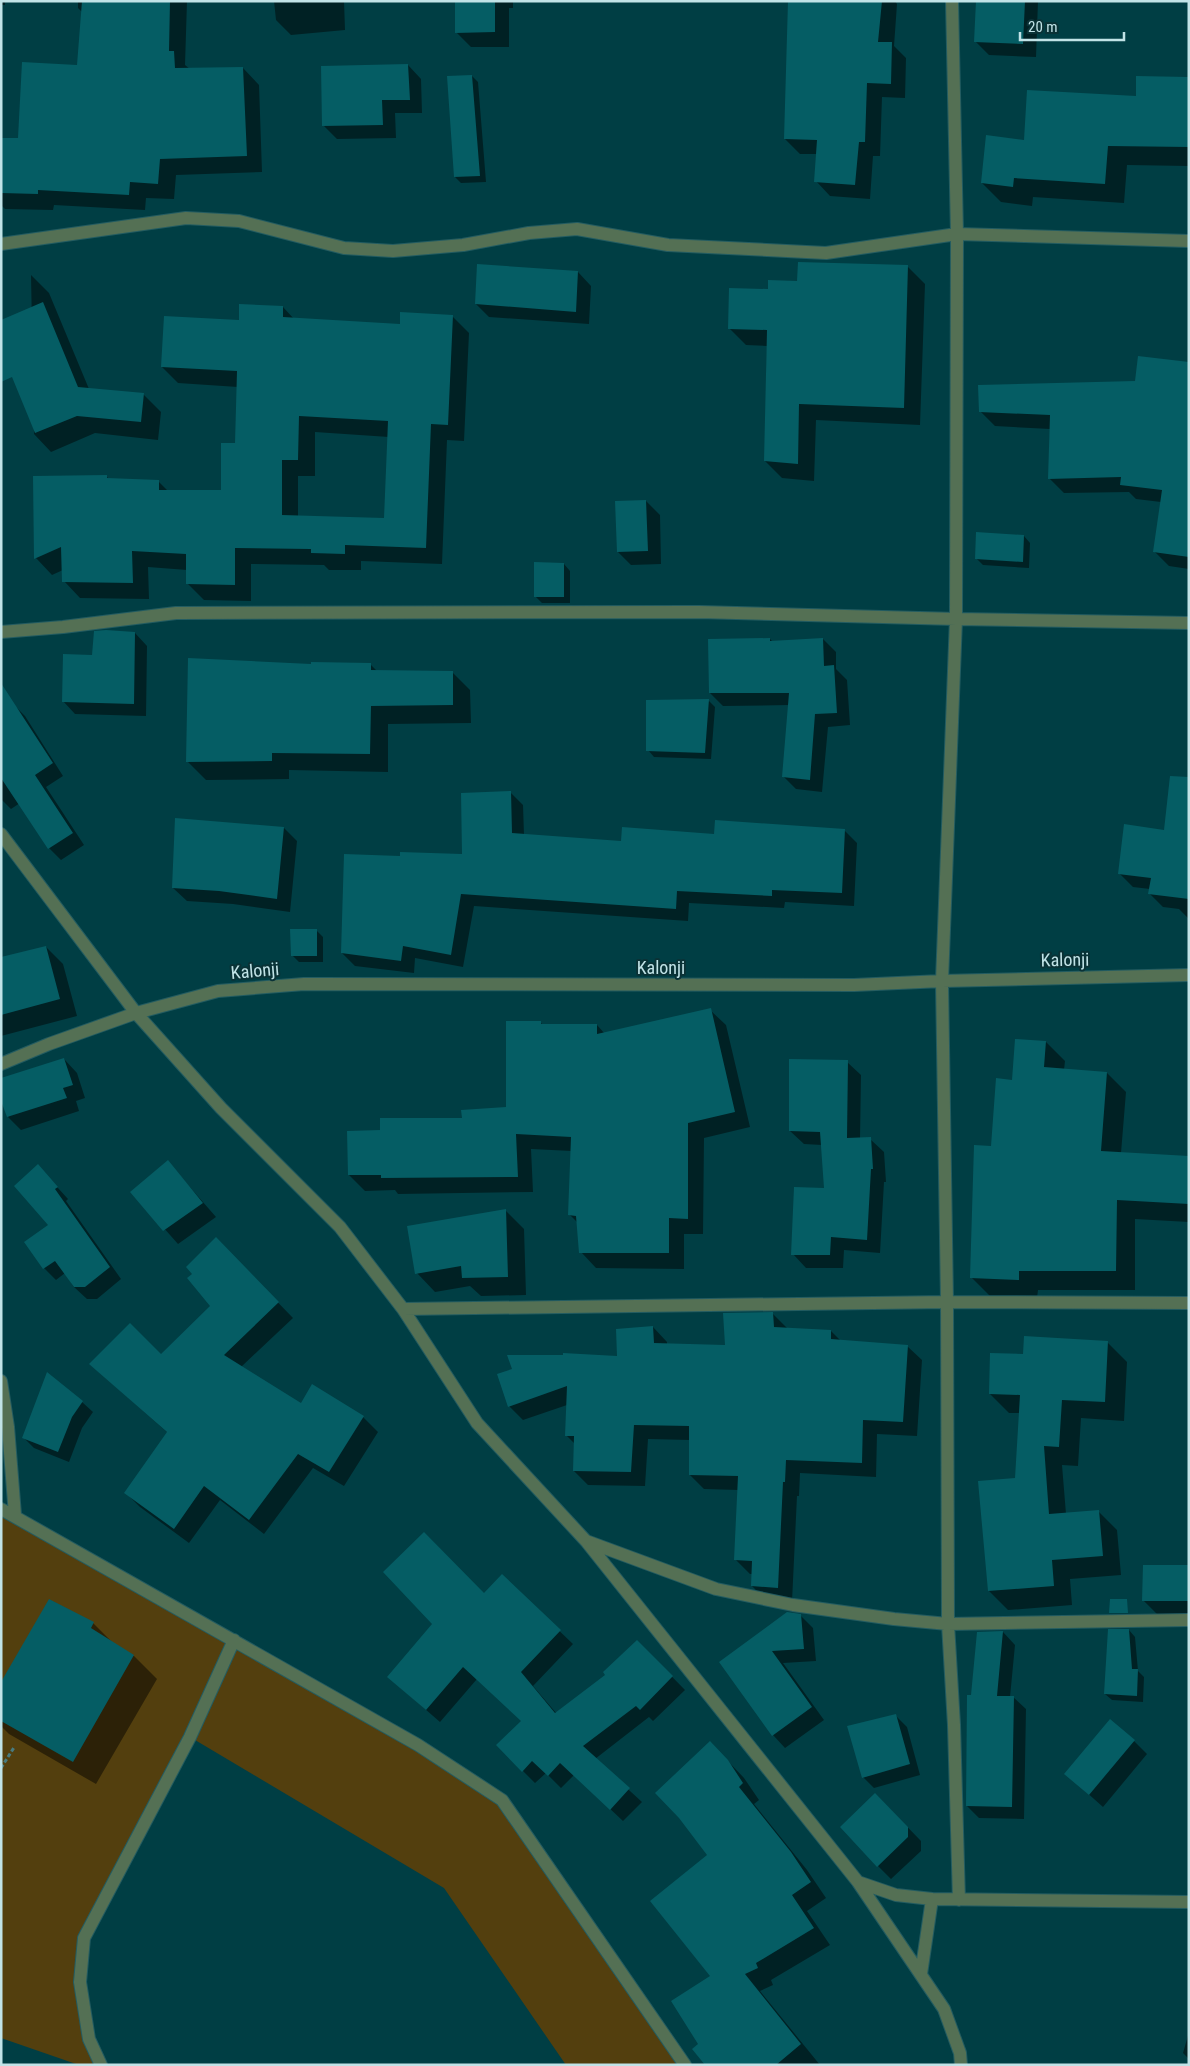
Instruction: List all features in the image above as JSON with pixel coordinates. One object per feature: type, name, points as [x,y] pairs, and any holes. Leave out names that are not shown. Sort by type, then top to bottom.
[{"type":"street","points":[[952,1],[956,234],[956,620],[942,981],[947,1302],[948,1624],[954,1725],[959,1900]]},
{"type":"street","points":[[1,244],[186,218],[239,221],[344,248],[393,251],[463,245],[529,233],[577,229],[668,245],[826,253],[956,234],[1189,241]]},
{"type":"street","points":[[1,632],[176,613],[700,612],[956,620],[1189,623]]},
{"type":"street","points":[[1,834],[136,1013],[221,1108],[340,1226],[402,1309],[477,1423],[586,1542],[858,1882],[944,2009],[960,2053],[961,2065]]},
{"type":"street","name":"Kalonji","points":[[1,1064],[49,1044],[136,1013],[218,991],[304,984],[844,985],[1189,975]]},
{"type":"street","points":[[402,1309],[947,1302],[1189,1303]]},
{"type":"street","points":[[1,1381],[8,1427],[15,1515]]},
{"type":"street","points":[[1,1509],[15,1515],[418,1745],[502,1800],[685,2065]]},
{"type":"street","points":[[586,1542],[716,1589],[793,1605],[894,1619],[948,1624],[1189,1620]]},
{"type":"street","points":[[101,2065],[89,2038],[80,1982],[84,1938],[190,1737],[234,1640]]},
{"type":"street","points":[[858,1882],[896,1895],[932,1899],[1189,1902]]},
{"type":"street","points":[[921,1974],[932,1899]]},
{"type":"path","points":[[1,1768],[15,1746]]},
{"type":"shaded area","points":[[1,1509],[502,1800],[685,2065],[566,2065],[444,1888],[190,1737],[84,1938],[80,1982],[101,2065],[79,2065],[1,2038]]},
{"type":"building","points":[[82,1],[170,1],[169,51],[174,51],[175,68],[243,67],[247,156],[160,159],[158,184],[130,182],[129,195],[38,190],[38,194],[1,193],[1,138],[18,138],[22,62],[77,65]]},
{"type":"building","points":[[455,1],[495,1],[495,32],[455,33]]},
{"type":"building","points":[[788,1],[882,1],[878,42],[892,42],[891,84],[867,83],[865,142],[859,142],[855,185],[814,182],[817,140],[784,139]]},
{"type":"building","points":[[976,1],[1025,1],[1023,44],[974,42]]},
{"type":"building","points":[[408,64],[410,100],[382,100],[383,125],[322,126],[321,66]]},
{"type":"building","points":[[472,75],[480,176],[454,177],[447,76]]},
{"type":"building","points":[[1136,76],[1189,77],[1189,147],[1108,146],[1105,184],[1014,178],[1013,187],[981,183],[986,135],[1024,140],[1027,90],[1136,96]]},
{"type":"building","points":[[798,262],[908,265],[904,408],[799,404],[798,464],[764,461],[767,330],[728,329],[729,288],[768,289],[768,280],[797,281]]},
{"type":"building","points":[[477,264],[578,271],[576,312],[475,304]]},
{"type":"building","points":[[43,302],[78,387],[144,393],[141,422],[77,416],[35,433],[12,377],[1,382],[1,320]]},
{"type":"building","points":[[239,304],[283,306],[283,317],[400,324],[400,312],[453,315],[448,425],[431,424],[426,548],[345,545],[345,554],[311,553],[311,549],[235,548],[235,585],[186,584],[186,554],[132,551],[133,583],[62,582],[61,547],[34,559],[33,476],[107,475],[107,478],[159,480],[159,490],[221,490],[221,443],[235,443],[237,371],[161,367],[164,316],[239,320]],"holes":[[[299,416],[388,421],[384,518],[282,515],[282,460],[298,460]]]},
{"type":"building","points":[[1138,356],[1189,362],[1189,557],[1153,552],[1162,490],[1120,485],[1121,477],[1048,479],[1050,415],[979,412],[978,385],[1135,381]]},
{"type":"building","points":[[646,500],[648,551],[617,552],[615,501]]},
{"type":"building","points":[[976,532],[1024,535],[1023,562],[975,559]]},
{"type":"building","points":[[534,562],[564,563],[564,597],[534,597]]},
{"type":"building","points":[[94,631],[135,632],[134,704],[62,702],[63,654],[92,655]]},
{"type":"building","points":[[770,638],[770,641],[823,638],[824,666],[834,665],[837,713],[815,714],[810,780],[782,777],[789,693],[709,693],[708,639]]},
{"type":"building","points":[[188,658],[311,664],[311,662],[371,663],[371,670],[453,671],[453,705],[371,706],[370,754],[272,753],[272,761],[186,762]]},
{"type":"building","points":[[1,683],[53,763],[35,775],[73,833],[48,849],[1,778]]},
{"type":"building","points":[[709,699],[705,753],[646,751],[646,700]]},
{"type":"building","points":[[1170,776],[1189,777],[1189,899],[1148,894],[1151,878],[1118,874],[1124,824],[1164,830]]},
{"type":"building","points":[[511,791],[512,833],[621,841],[622,827],[714,834],[715,820],[845,829],[842,893],[772,890],[772,896],[677,891],[676,909],[461,894],[451,955],[403,946],[401,961],[341,953],[344,854],[400,856],[400,852],[462,854],[461,793]]},
{"type":"building","points":[[175,818],[284,827],[277,899],[219,891],[172,888]]},
{"type":"building","points":[[290,929],[317,929],[317,956],[291,956]]},
{"type":"building","points":[[46,946],[60,999],[1,1015],[1,957]]},
{"type":"building","points":[[711,1008],[735,1112],[688,1123],[688,1219],[669,1218],[669,1253],[579,1253],[576,1216],[568,1215],[571,1137],[516,1134],[518,1177],[381,1178],[381,1175],[348,1175],[347,1131],[380,1130],[380,1118],[462,1118],[461,1110],[506,1107],[506,1021],[541,1021],[541,1024],[597,1024],[597,1034]]},
{"type":"building","points":[[1015,1039],[1046,1041],[1044,1067],[1107,1072],[1101,1151],[1189,1156],[1189,1204],[1117,1200],[1116,1271],[1019,1271],[1019,1280],[970,1278],[974,1145],[991,1146],[996,1078],[1012,1080]]},
{"type":"building","points":[[64,1058],[73,1085],[63,1088],[67,1098],[7,1117],[1,1101],[1,1078]]},
{"type":"building","points":[[789,1059],[848,1060],[847,1138],[871,1137],[873,1169],[871,1169],[867,1240],[831,1237],[830,1255],[791,1255],[794,1187],[824,1188],[820,1132],[789,1131]]},
{"type":"building","points":[[168,1160],[203,1203],[163,1231],[130,1192]]},
{"type":"building","points":[[38,1164],[58,1187],[55,1189],[110,1267],[85,1287],[74,1287],[55,1261],[43,1269],[24,1242],[48,1225],[14,1186]]},
{"type":"building","points":[[506,1209],[508,1277],[462,1278],[461,1266],[415,1274],[407,1226]]},
{"type":"building","points":[[216,1237],[279,1302],[224,1355],[301,1403],[312,1384],[364,1416],[329,1472],[298,1454],[249,1520],[204,1486],[174,1529],[124,1493],[167,1432],[89,1364],[130,1323],[161,1354],[210,1306],[187,1278],[192,1274],[186,1267]]},
{"type":"building","points":[[773,1312],[774,1327],[831,1330],[831,1339],[908,1345],[903,1422],[863,1420],[862,1463],[786,1460],[785,1482],[783,1482],[778,1588],[751,1586],[752,1561],[734,1560],[738,1476],[689,1475],[689,1426],[634,1425],[631,1472],[573,1471],[574,1436],[565,1436],[567,1386],[508,1407],[497,1374],[512,1369],[507,1355],[563,1355],[563,1353],[617,1356],[616,1329],[653,1326],[654,1343],[725,1345],[723,1313]]},
{"type":"building","points":[[1024,1336],[1108,1341],[1105,1402],[1062,1400],[1059,1447],[1044,1446],[1049,1514],[1099,1510],[1103,1556],[1052,1560],[1054,1586],[988,1591],[978,1481],[1015,1478],[1020,1395],[989,1394],[990,1353],[1023,1354]]},
{"type":"building","points":[[47,1372],[83,1401],[72,1417],[58,1452],[22,1438]]},
{"type":"building","points":[[424,1532],[484,1593],[502,1574],[561,1630],[521,1672],[555,1713],[605,1675],[603,1672],[637,1640],[673,1676],[640,1710],[636,1706],[583,1746],[630,1788],[610,1810],[560,1763],[548,1776],[532,1761],[522,1772],[496,1745],[521,1721],[463,1667],[426,1710],[387,1677],[432,1624],[383,1572]]},
{"type":"building","points":[[1143,1565],[1189,1565],[1189,1601],[1142,1601]]},
{"type":"building","points":[[49,1599],[94,1622],[91,1628],[134,1655],[73,1762],[1,1721],[1,1682]]},
{"type":"building","points":[[1110,1599],[1127,1599],[1128,1613],[1109,1613]]},
{"type":"building","points":[[787,1612],[801,1614],[804,1649],[772,1651],[812,1707],[772,1736],[719,1662]]},
{"type":"building","points":[[1108,1629],[1129,1629],[1132,1669],[1138,1669],[1137,1696],[1104,1694]]},
{"type":"building","points":[[1003,1631],[997,1696],[1014,1696],[1012,1807],[966,1806],[967,1695],[971,1695],[977,1632]]},
{"type":"building","points":[[896,1714],[910,1764],[862,1778],[847,1726]]},
{"type":"building","points":[[1110,1719],[1135,1740],[1089,1795],[1064,1774]]},
{"type":"building","points":[[710,1741],[728,1760],[743,1783],[739,1787],[791,1852],[811,1882],[792,1895],[814,1928],[756,1963],[758,1968],[745,1974],[801,2044],[776,2065],[705,2065],[692,2049],[698,2044],[671,2001],[710,1976],[650,1901],[707,1855],[679,1818],[655,1793]]},
{"type":"building","points":[[875,1793],[908,1827],[908,1837],[877,1867],[840,1827]]}]
